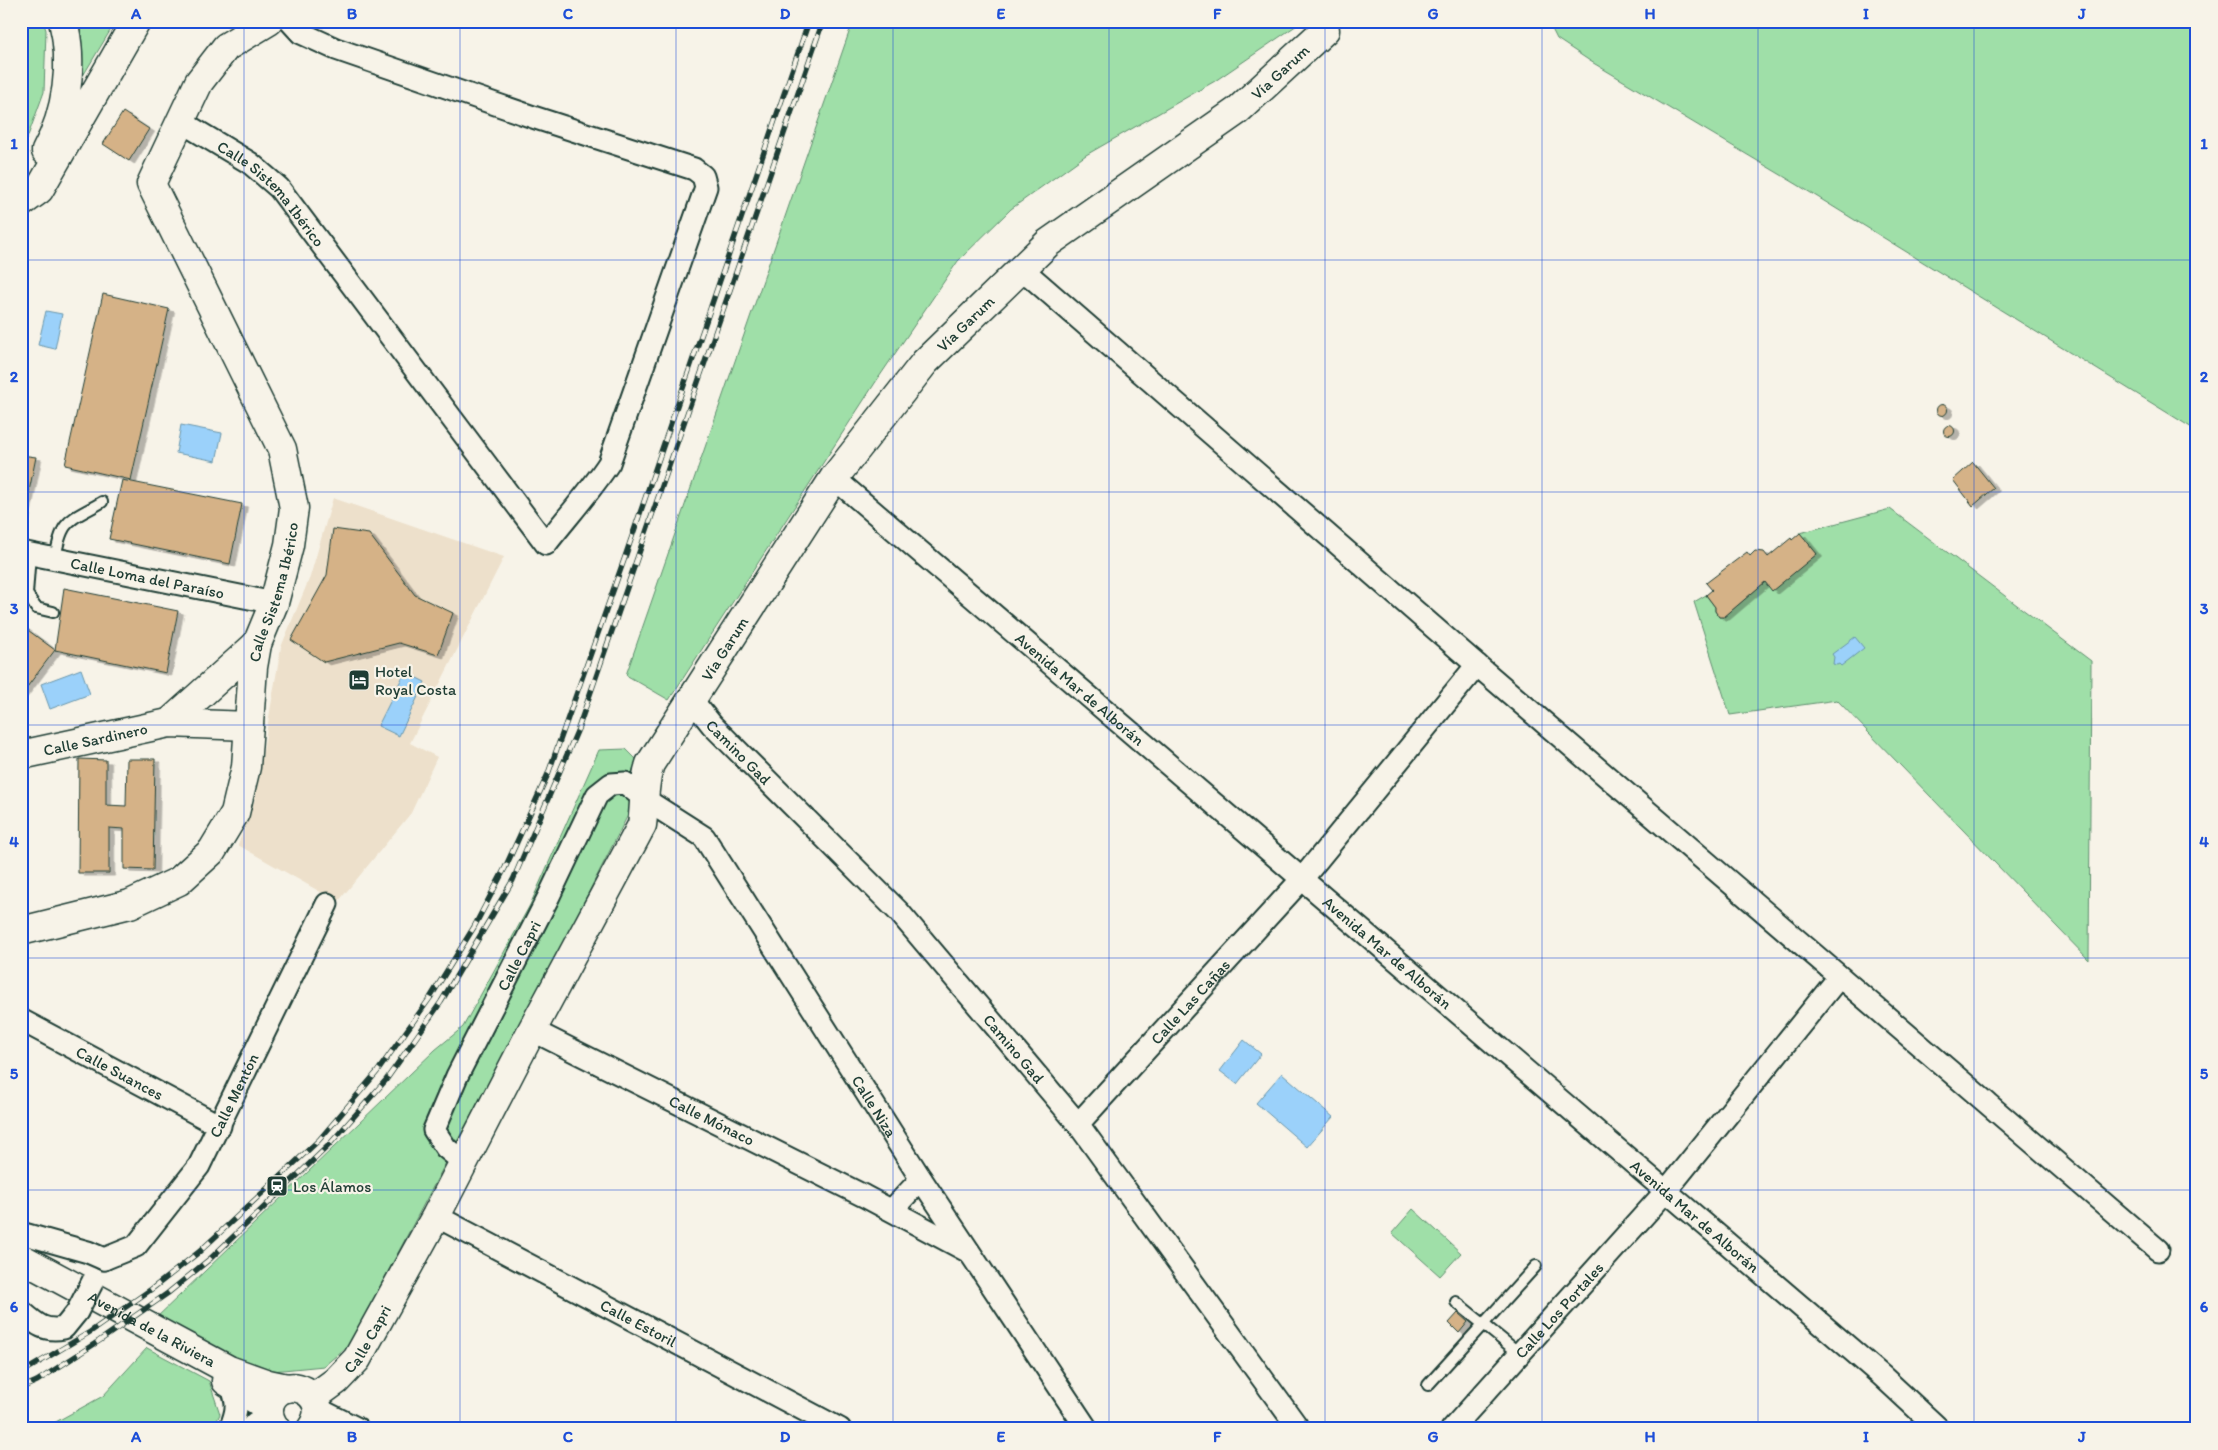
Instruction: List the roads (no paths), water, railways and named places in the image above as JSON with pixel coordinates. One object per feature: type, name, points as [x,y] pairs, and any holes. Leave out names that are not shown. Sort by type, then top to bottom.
[{"type":"main road","points":[[21,198],[50,144],[63,106],[69,68],[63,21]]},
{"type":"main road","points":[[21,203],[39,190],[136,21]]},
{"type":"main road","name":"Calle Sistema Ibérico","points":[[21,931],[130,904],[178,881],[212,852],[235,813],[246,767],[253,667],[257,644],[274,603],[289,545],[294,508],[282,449],[151,184],[199,82],[226,47],[269,21]]},
{"type":"main road","name":"Vía Garum","points":[[692,700],[834,478],[925,362],[1048,243],[1237,111],[1332,24]]},
{"type":"main road","name":"Calle Sardinero","points":[[169,723],[257,644]]},
{"type":"main road","name":"Calle Capri","points":[[314,1412],[336,1382],[357,1359],[436,1216],[532,1030],[642,825],[646,800],[644,781],[650,764],[692,700]]},
{"type":"main road","name":"Calle Sardinero","points":[[21,755],[169,723],[249,726]]},
{"type":"main road","name":"Avenida de la Riviera","points":[[21,1258],[229,1370],[268,1384],[288,1388],[302,1388],[314,1412]]},
{"type":"main road","name":"Avenida de la Riviera","points":[[21,1269],[62,1289],[231,1384],[266,1420]]},
{"type":"main road","points":[[266,1420],[275,1395],[288,1388]]},
{"type":"street","name":"Calle Sistema Ibérico","points":[[180,121],[250,163],[279,188],[546,544],[572,509],[592,488],[609,463],[706,188],[703,176],[694,169],[536,118],[336,49],[301,33],[290,21]]},
{"type":"street","points":[[1021,268],[1477,665],[2158,1250]]},
{"type":"street","name":"Avenida Mar de Alborán","points":[[834,478],[1882,1376],[1939,1429]]},
{"type":"street","name":"Calle Loma del Paraíso","points":[[26,553],[274,603]]},
{"type":"street","name":"Calle Las Cañas","points":[[1078,1124],[1302,879],[1477,665]]},
{"type":"street","name":"Camino Gad","points":[[692,700],[712,725],[899,912],[1078,1124],[1299,1429]]},
{"type":"street","name":"Calle Capri","points":[[464,1162],[446,1148],[434,1130],[456,1076],[550,896],[597,795],[611,784],[625,783],[646,800]]},
{"type":"street","name":"Calle Niza","points":[[646,800],[704,837],[921,1179],[1087,1429]]},
{"type":"street","name":"Calle Mentón","points":[[104,1259],[136,1246],[199,1166],[327,904]]},
{"type":"street","name":"Calle Los Portales","points":[[1452,1429],[1666,1191],[1839,977]]},
{"type":"street","name":"Calle Suances","points":[[21,1020],[220,1126]]},
{"type":"street","name":"Calle Mónaco","points":[[532,1030],[892,1210],[971,1253]]},
{"type":"street","points":[[892,1210],[921,1179]]},
{"type":"street","name":"Calle Estoril","points":[[436,1216],[840,1429]]},
{"type":"street","points":[[21,1233],[88,1252],[104,1259],[77,1312],[64,1328],[51,1331],[35,1323],[21,1311]]},
{"type":"street","points":[[230,1429],[237,1412],[236,1399],[231,1384]]},
{"type":"street","points":[[314,1412],[358,1429]]},
{"type":"lane","points":[[55,559],[59,534],[66,523],[102,502]]},
{"type":"lane","points":[[26,553],[26,594],[36,608],[53,612]]},
{"type":"lane","points":[[1428,1385],[1536,1266]]},
{"type":"lane","points":[[1456,1302],[1520,1354]]},
{"type":"water","points":[[46,311],[62,314],[55,349],[38,345]]},
{"type":"water","points":[[181,425],[222,433],[216,461],[176,453]]},
{"type":"water","points":[[1855,637],[1864,648],[1841,666],[1833,664],[1834,657],[1832,654]]},
{"type":"water","points":[[81,669],[90,694],[50,709],[41,684]]},
{"type":"water","points":[[405,672],[425,682],[399,736],[378,726]]},
{"type":"water","points":[[1244,1040],[1261,1054],[1237,1084],[1220,1071]]},
{"type":"water","points":[[1282,1073],[1333,1117],[1307,1147],[1256,1103]]},
{"type":"railway","points":[[21,1373],[90,1332],[153,1288],[199,1252],[319,1140],[377,1072],[430,998],[474,927],[505,868],[548,774],[625,557],[809,21]]},
{"type":"railway","points":[[21,1388],[37,1381],[99,1341],[168,1293],[211,1258],[328,1146],[386,1080],[441,1002],[513,880],[578,729],[823,21]]},
{"type":"place","name":"Hotel Royal Costa","points":[[359,680]]},
{"type":"place","name":"Los Álamos","points":[[277,1186]]}]
